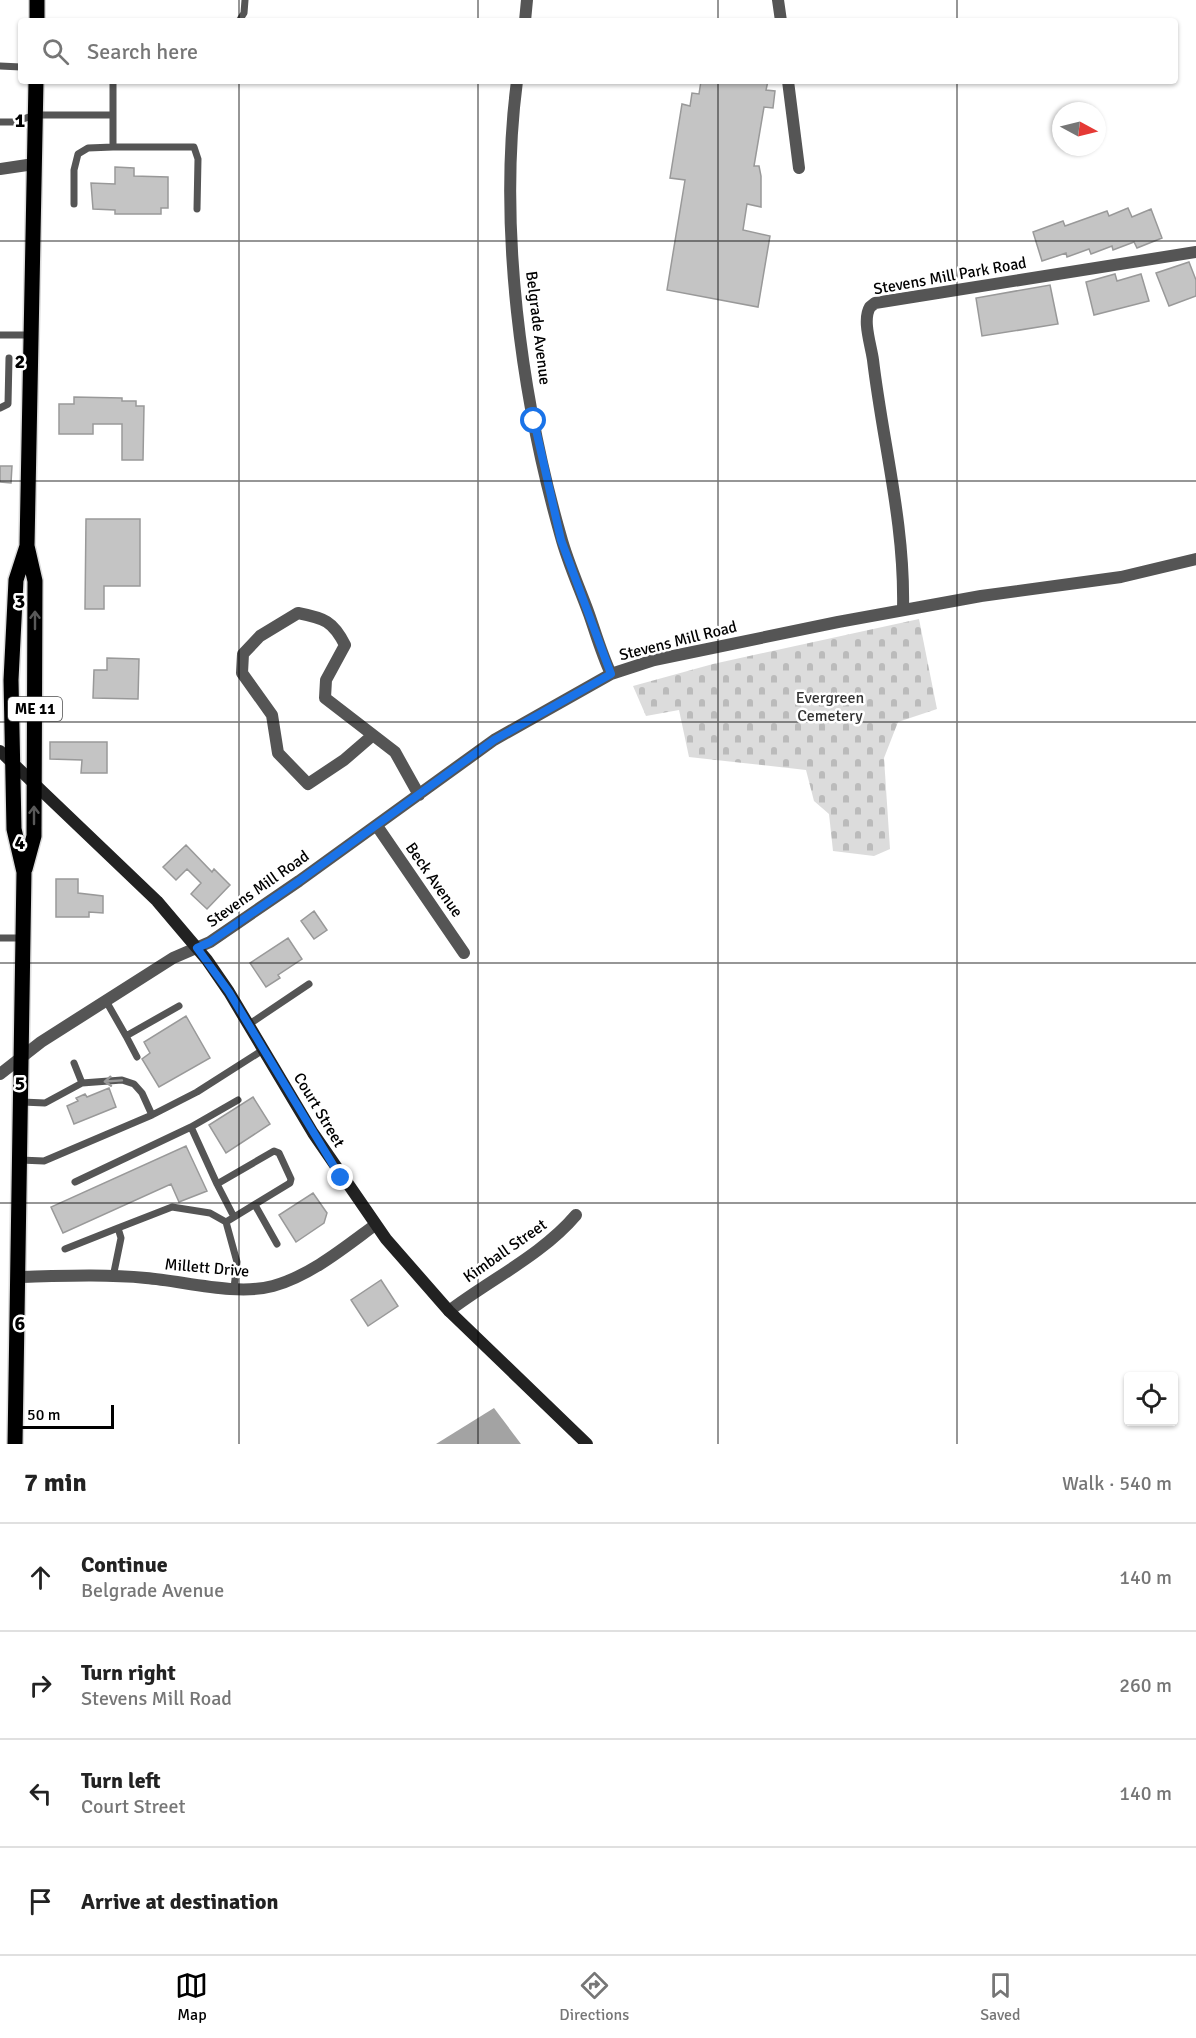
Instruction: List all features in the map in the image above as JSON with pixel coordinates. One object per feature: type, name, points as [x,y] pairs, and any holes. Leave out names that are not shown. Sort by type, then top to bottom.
[{"type":"main road","points":[[37,18],[38,0]]},
{"type":"main road","name":"ME 11","points":[[24,872],[34,836],[36,581],[27,546],[31,374],[29,335],[36,84]]},
{"type":"main road","name":"ME 11","points":[[15,1444],[23,1057],[24,872],[14,829],[11,680],[16,580],[27,546]]},
{"type":"main road","name":"Court Street","points":[[0,751],[157,901],[197,948],[248,1025],[318,1142],[375,1225],[449,1311],[587,1444]]},
{"type":"street","points":[[525,18],[527,0]]},
{"type":"street","points":[[778,0],[781,18]]},
{"type":"street","name":"Belgrade Avenue","points":[[517,84],[510,144],[511,223],[520,323],[534,421],[561,540],[611,674]]},
{"type":"street","points":[[788,84],[799,168]]},
{"type":"street","points":[[0,169],[34,164]]},
{"type":"street","name":"Stevens Mill Park Road","points":[[903,609],[904,577],[897,498],[878,398],[867,321],[870,307],[875,303],[926,294],[1196,252]]},
{"type":"street","name":"Stevens Mill Road","points":[[0,1074],[173,958],[197,948],[236,924],[523,722],[611,674],[666,658],[903,609],[1121,577],[1196,559]]},
{"type":"street","points":[[373,735],[344,760],[308,784],[278,753],[272,715],[242,673],[243,654],[260,636],[298,613],[314,616],[336,627],[345,645],[326,680],[325,698],[373,735],[395,752],[419,795]]},
{"type":"street","name":"Beck Avenue","points":[[377,826],[464,953]]},
{"type":"street","name":"Kimball Street","points":[[449,1311],[485,1284],[558,1236],[576,1215]]},
{"type":"street","name":"Millett Drive","points":[[18,1277],[146,1278],[234,1288],[268,1288],[287,1281],[375,1225]]},
{"type":"lane","points":[[241,18],[244,14],[244,0]]},
{"type":"lane","points":[[0,66],[18,67]]},
{"type":"lane","points":[[113,84],[113,147]]},
{"type":"lane","points":[[0,122],[14,122],[35,115],[113,115]]},
{"type":"lane","points":[[74,204],[74,170],[78,153],[88,148],[194,147],[198,159],[197,210]]},
{"type":"lane","points":[[0,336],[29,335]]},
{"type":"lane","points":[[0,408],[8,404],[9,358]]},
{"type":"lane","points":[[0,938],[24,938]]},
{"type":"lane","points":[[248,1025],[309,984]]},
{"type":"lane","points":[[106,1001],[137,1057]]},
{"type":"lane","points":[[126,1036],[179,1006]]},
{"type":"lane","points":[[20,1160],[44,1161],[152,1115],[197,1092],[263,1050]]},
{"type":"lane","points":[[74,1063],[82,1083]]},
{"type":"lane","points":[[22,1102],[45,1103],[82,1083],[112,1079],[134,1084],[142,1093],[152,1115]]},
{"type":"lane","points":[[75,1182],[191,1127],[238,1100]]},
{"type":"lane","points":[[191,1127],[234,1217]]},
{"type":"lane","points":[[217,1184],[274,1151],[279,1153],[291,1179],[290,1183],[226,1222]]},
{"type":"lane","points":[[255,1205],[277,1244]]},
{"type":"lane","points":[[65,1249],[172,1207],[210,1213],[226,1222],[237,1262],[234,1288]]},
{"type":"lane","points":[[113,1277],[121,1239],[118,1228]]},
{"type":"green space","name":"Evergreen Cemetery","points":[[919,619],[937,709],[898,722],[884,758],[890,849],[874,856],[833,851],[829,814],[814,801],[806,770],[689,757],[679,710],[646,716],[633,686],[713,664]]},
{"type":"shaded area","points":[[494,1408],[521,1444],[436,1444]]},
{"type":"building","points":[[701,84],[767,84],[766,90],[775,91],[773,108],[764,107],[754,166],[759,166],[761,176],[761,207],[747,204],[743,230],[770,236],[758,307],[667,290],[685,180],[670,178],[682,104],[690,106],[692,93],[699,94]]},
{"type":"building","points":[[115,167],[134,168],[134,176],[168,177],[168,208],[161,208],[161,214],[115,214],[115,210],[93,209],[91,183],[115,184]]},
{"type":"building","points":[[1128,208],[1132,217],[1151,209],[1162,238],[1137,248],[1134,242],[1113,250],[1112,246],[1091,254],[1089,249],[1067,257],[1066,253],[1042,261],[1033,232],[1063,221],[1065,226],[1107,211],[1109,216]]},
{"type":"building","points":[[1189,262],[1196,280],[1196,296],[1169,306],[1156,273]]},
{"type":"building","points":[[1115,274],[1117,281],[1141,274],[1149,301],[1094,315],[1086,282]]},
{"type":"building","points":[[1050,285],[1058,324],[982,336],[976,298]]},
{"type":"building","points":[[74,397],[122,398],[122,401],[136,401],[136,406],[144,406],[143,460],[122,460],[122,424],[93,424],[93,434],[59,434],[59,404],[74,404]]},
{"type":"building","points":[[0,466],[12,466],[11,483],[0,482]]},
{"type":"building","points":[[86,519],[140,519],[140,586],[104,586],[104,609],[85,609]]},
{"type":"building","points":[[107,658],[139,659],[138,699],[93,698],[94,670],[107,670]]},
{"type":"building","points":[[50,742],[107,742],[107,773],[81,773],[82,760],[50,759]]},
{"type":"building","points":[[186,845],[212,872],[214,869],[230,885],[207,909],[191,894],[201,883],[187,869],[176,880],[163,867]]},
{"type":"building","points":[[56,879],[78,879],[78,893],[103,896],[103,913],[89,912],[89,917],[56,917]]},
{"type":"building","points":[[314,911],[327,930],[314,939],[301,921]]},
{"type":"building","points":[[288,938],[302,959],[278,975],[280,978],[266,987],[250,963]]},
{"type":"building","points":[[186,1016],[210,1058],[159,1087],[142,1059],[150,1053],[144,1042]]},
{"type":"building","points":[[109,1088],[116,1107],[74,1124],[67,1106],[78,1101],[76,1098],[85,1094],[87,1097]]},
{"type":"building","points":[[253,1097],[270,1124],[226,1153],[209,1125]]},
{"type":"building","points":[[186,1146],[207,1191],[179,1202],[171,1184],[63,1233],[51,1207]]},
{"type":"building","points":[[313,1193],[327,1213],[324,1223],[296,1242],[279,1215]]},
{"type":"building","points":[[381,1280],[398,1306],[368,1326],[351,1300]]},
{"type":"route","points":[[341,1178],[229,992],[197,948],[210,942],[299,881],[494,740],[611,674],[561,540],[541,461],[534,421]]}]
